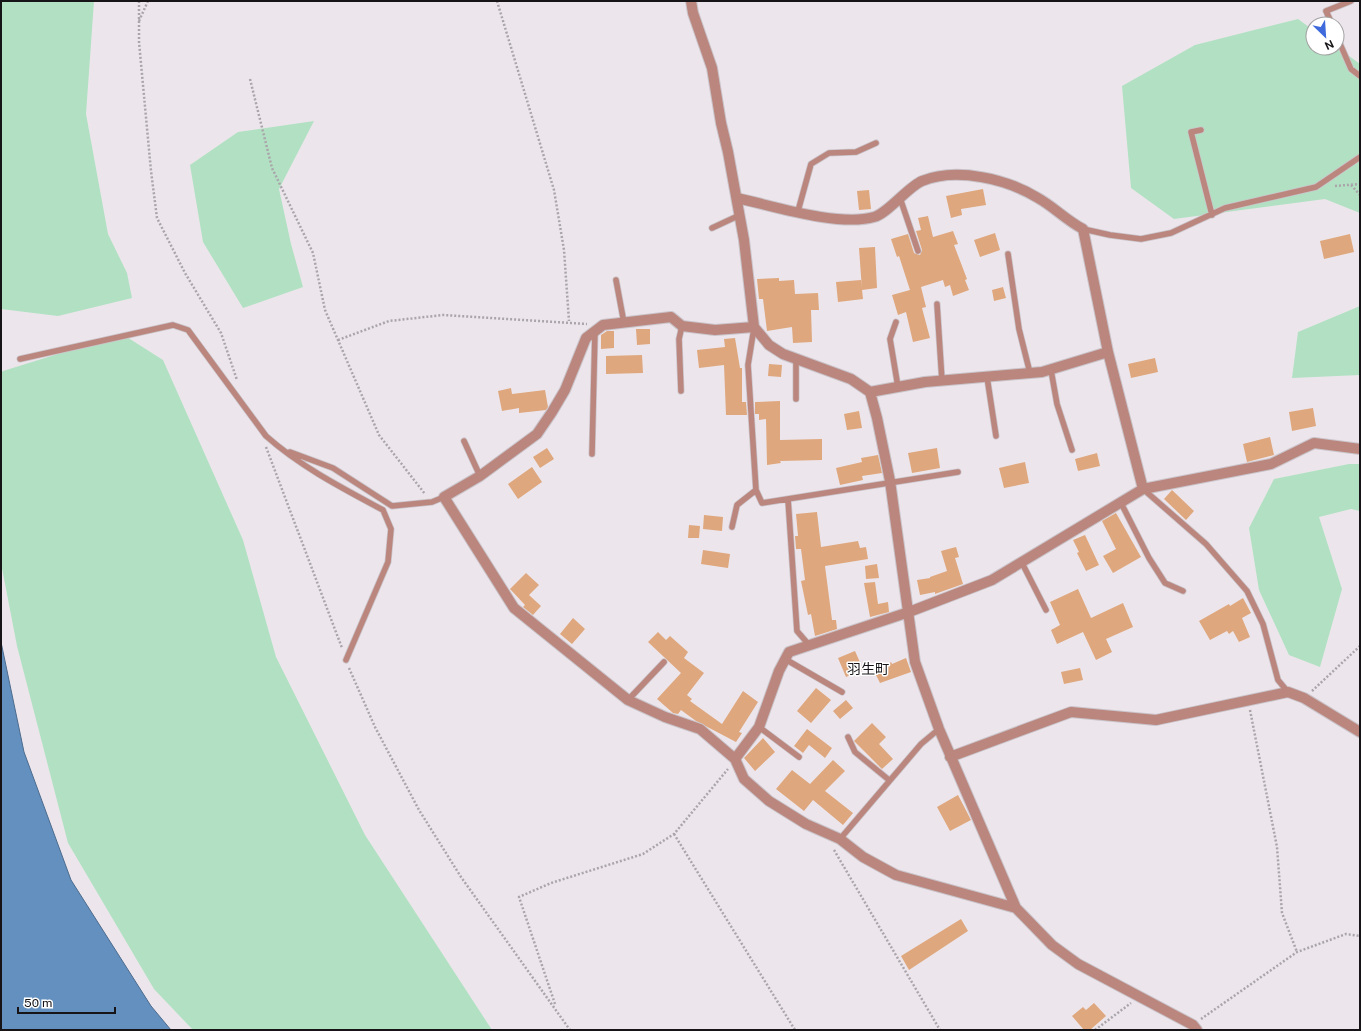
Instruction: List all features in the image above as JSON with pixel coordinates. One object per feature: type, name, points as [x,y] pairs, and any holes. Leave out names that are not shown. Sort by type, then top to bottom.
[{"type":"street","points":[[691,1],[693,12],[712,68],[720,123],[728,152],[740,215],[750,281],[754,327],[769,345],[783,354],[851,379],[870,392],[890,481],[915,662],[938,729],[1016,908],[1052,945],[1078,964],[1195,1028]]},
{"type":"street","points":[[736,198],[839,220],[875,217],[921,181],[955,174],[1010,183],[1039,198],[1069,222],[1083,228],[1108,352],[1143,489]]},
{"type":"street","points":[[754,327],[715,330],[682,326],[671,317],[599,328],[586,338],[565,390],[537,434],[480,476],[444,497],[514,608],[628,700],[665,718],[700,729],[735,759],[744,779],[769,801],[806,824],[840,839],[863,857],[896,876],[1016,908]]},
{"type":"street","points":[[870,392],[942,380],[1051,370],[1108,352]]},
{"type":"street","points":[[735,759],[759,727],[778,671],[789,652],[909,612],[992,580],[1120,501],[1143,489],[1271,464],[1314,443],[1360,449]]},
{"type":"street","points":[[950,757],[1071,712],[1156,720],[1288,692],[1304,698],[1360,732]]},
{"type":"lane","points":[[1328,16],[1326,11],[1351,1]]},
{"type":"lane","points":[[1345,55],[1351,69],[1360,76]]},
{"type":"lane","points":[[1201,130],[1191,132],[1212,215]]},
{"type":"lane","points":[[798,211],[810,164],[828,153],[856,152],[876,143]]},
{"type":"lane","points":[[1083,228],[1110,235],[1141,239],[1171,233],[1212,215],[1224,208],[1316,187],[1360,157]]},
{"type":"lane","points":[[900,198],[918,251]]},
{"type":"lane","points":[[712,228],[740,215]]},
{"type":"lane","points":[[1008,254],[1019,329],[1030,373]]},
{"type":"lane","points":[[616,280],[624,323]]},
{"type":"lane","points":[[937,304],[942,380]]},
{"type":"lane","points":[[896,322],[890,339],[898,387]]},
{"type":"lane","points":[[20,359],[173,325],[188,330],[257,425],[281,449],[328,481],[383,510],[391,529],[388,562],[346,660]]},
{"type":"lane","points":[[681,391],[679,339],[682,326]]},
{"type":"lane","points":[[754,327],[748,365],[756,490],[762,503],[890,481],[958,472]]},
{"type":"lane","points":[[592,454],[599,328]]},
{"type":"lane","points":[[796,359],[796,398]]},
{"type":"lane","points":[[1051,370],[1057,404],[1072,450]]},
{"type":"lane","points":[[987,377],[996,436]]},
{"type":"lane","points":[[464,442],[480,476]]},
{"type":"lane","points":[[281,449],[333,468],[392,506],[432,502],[444,497]]},
{"type":"lane","points":[[1143,489],[1206,544],[1247,591],[1263,624],[1278,680],[1288,692]]},
{"type":"lane","points":[[732,527],[737,505],[756,490]]},
{"type":"lane","points":[[788,499],[797,631],[810,646]]},
{"type":"lane","points":[[1120,501],[1149,558],[1165,583],[1182,592]]},
{"type":"lane","points":[[1021,561],[1046,610]]},
{"type":"lane","points":[[785,659],[842,692]]},
{"type":"lane","points":[[628,700],[664,662]]},
{"type":"lane","points":[[759,727],[799,757]]},
{"type":"lane","points":[[840,839],[921,744],[938,729]]},
{"type":"lane","points":[[848,737],[855,752],[889,780]]},
{"type":"path","points":[[140,1],[138,24],[144,108],[158,218],[185,273],[221,333],[238,383]]},
{"type":"path","points":[[138,24],[148,1]]},
{"type":"path","points":[[497,1],[554,190],[564,250],[569,321]]},
{"type":"path","points":[[250,78],[272,168],[313,253],[325,310],[379,435],[432,502]]},
{"type":"path","points":[[1351,184],[1360,196]]},
{"type":"path","points":[[1316,187],[1360,184]]},
{"type":"path","points":[[338,340],[389,321],[443,315],[569,321],[599,328]]},
{"type":"path","points":[[257,425],[346,660],[375,727],[419,810],[461,876],[556,1008],[570,1030]]},
{"type":"path","points":[[1304,698],[1360,646]]},
{"type":"path","points":[[1248,700],[1277,847],[1282,913],[1297,952]]},
{"type":"path","points":[[556,1008],[519,896],[551,883],[643,854],[674,834],[705,798],[735,759]]},
{"type":"path","points":[[823,832],[940,1030]]},
{"type":"path","points":[[674,834],[795,1030]]},
{"type":"path","points":[[1195,1028],[1297,952],[1346,934],[1360,936]]},
{"type":"path","points":[[1095,1030],[1140,997]]},
{"type":"green space","points":[[1,1],[94,1],[86,114],[108,234],[127,273],[132,298],[58,316],[1,309]]},
{"type":"green space","points":[[1298,19],[1305,24],[1305,56],[1345,56],[1345,53],[1360,64],[1360,213],[1325,199],[1174,219],[1131,188],[1122,86],[1195,45]]},
{"type":"green space","points":[[314,121],[279,189],[291,244],[303,287],[243,308],[203,242],[190,165],[238,132]]},
{"type":"green space","points":[[1360,306],[1360,375],[1292,378],[1298,332]]},
{"type":"green space","points":[[122,334],[163,360],[243,540],[276,657],[365,835],[492,1030],[193,1030],[154,989],[68,843],[17,646],[1,563],[1,373],[3,371]]},
{"type":"green space","points":[[1349,464],[1360,464],[1360,511],[1351,509],[1319,517],[1342,589],[1320,667],[1289,655],[1259,590],[1249,528],[1274,479]]},
{"type":"water","points":[[1,642],[24,752],[71,880],[151,1006],[171,1030],[1,1030]]},
{"type":"building","points":[[983,189],[986,205],[961,209],[962,215],[951,218],[946,196]]},
{"type":"building","points":[[869,190],[871,209],[859,210],[857,191]]},
{"type":"building","points":[[928,216],[933,237],[953,231],[958,244],[954,245],[967,279],[965,280],[969,290],[953,296],[950,285],[945,287],[943,280],[921,287],[926,307],[922,308],[930,338],[913,342],[906,312],[898,315],[892,295],[910,290],[899,256],[897,257],[891,239],[908,234],[914,253],[920,255],[922,250],[916,231],[921,230],[918,218]]},
{"type":"building","points":[[995,233],[1000,250],[980,257],[974,240]]},
{"type":"building","points":[[1350,234],[1354,252],[1324,259],[1320,241]]},
{"type":"building","points":[[875,247],[877,288],[862,290],[859,248]]},
{"type":"building","points":[[779,278],[779,281],[794,280],[795,294],[818,293],[819,310],[811,310],[812,342],[793,343],[792,327],[767,331],[763,299],[759,299],[757,279]]},
{"type":"building","points":[[861,280],[863,299],[838,302],[836,282]]},
{"type":"building","points":[[1003,287],[1006,298],[994,301],[992,290]]},
{"type":"building","points":[[636,329],[650,329],[650,344],[637,345]]},
{"type":"building","points":[[607,331],[614,331],[614,348],[601,349],[601,335]]},
{"type":"building","points":[[735,338],[740,368],[742,368],[742,402],[746,402],[747,415],[726,415],[724,365],[699,368],[697,350],[725,347],[724,339]]},
{"type":"building","points":[[642,355],[643,373],[606,374],[606,356]]},
{"type":"building","points":[[1155,358],[1158,372],[1131,378],[1128,364]]},
{"type":"building","points":[[769,364],[782,365],[781,377],[768,376]]},
{"type":"building","points":[[511,388],[512,394],[545,390],[548,407],[546,410],[519,413],[519,408],[502,411],[498,391]]},
{"type":"building","points":[[780,401],[780,440],[822,439],[822,460],[780,461],[781,463],[767,465],[766,419],[759,420],[759,414],[755,414],[755,402]]},
{"type":"building","points":[[1313,408],[1316,426],[1292,431],[1289,412]]},
{"type":"building","points":[[859,411],[862,428],[847,430],[844,414]]},
{"type":"building","points":[[1270,437],[1274,455],[1247,462],[1243,444]]},
{"type":"building","points":[[547,448],[554,459],[540,468],[533,457]]},
{"type":"building","points":[[937,448],[940,468],[912,473],[908,453]]},
{"type":"building","points":[[1097,453],[1100,466],[1078,471],[1075,459]]},
{"type":"building","points":[[878,455],[882,473],[862,476],[863,480],[840,485],[836,468],[862,462],[861,458]]},
{"type":"building","points":[[1025,462],[1029,483],[1004,488],[999,468]]},
{"type":"building","points":[[532,467],[542,482],[518,499],[508,484]]},
{"type":"building","points":[[1172,490],[1194,511],[1186,520],[1164,499]]},
{"type":"building","points":[[817,512],[821,547],[858,541],[860,548],[866,547],[868,559],[825,566],[832,620],[836,620],[837,629],[815,636],[811,614],[808,615],[801,581],[805,580],[801,549],[796,549],[795,536],[798,536],[796,514]]},
{"type":"building","points":[[1116,513],[1141,557],[1113,573],[1103,556],[1116,549],[1102,521]]},
{"type":"building","points":[[704,515],[723,517],[722,531],[703,529]]},
{"type":"building","points":[[689,525],[700,526],[699,538],[688,538]]},
{"type":"building","points":[[1085,535],[1099,565],[1086,571],[1077,553],[1079,552],[1073,540]]},
{"type":"building","points":[[956,547],[959,557],[955,558],[963,584],[935,594],[935,592],[920,595],[917,580],[930,578],[947,571],[941,551]]},
{"type":"building","points":[[703,550],[730,554],[728,568],[701,564]]},
{"type":"building","points":[[877,564],[879,578],[866,579],[865,566]]},
{"type":"building","points":[[526,573],[539,585],[529,595],[541,606],[533,615],[523,607],[525,605],[510,589]]},
{"type":"building","points":[[875,582],[878,604],[888,602],[889,612],[870,617],[864,583]]},
{"type":"building","points":[[1078,589],[1091,618],[1123,603],[1133,627],[1106,639],[1112,652],[1096,660],[1083,632],[1057,644],[1051,630],[1060,625],[1050,602]]},
{"type":"building","points":[[1243,598],[1251,613],[1242,618],[1250,637],[1239,642],[1233,631],[1229,634],[1227,631],[1210,640],[1199,621]]},
{"type":"building","points":[[573,618],[585,629],[572,644],[560,634]]},
{"type":"building","points":[[658,632],[666,640],[670,636],[688,652],[684,658],[704,673],[687,695],[692,699],[690,701],[722,724],[743,691],[758,702],[739,732],[742,733],[736,742],[696,721],[681,710],[678,714],[673,713],[657,699],[681,673],[648,642]]},
{"type":"building","points":[[855,651],[863,669],[846,677],[838,658]]},
{"type":"building","points":[[906,658],[911,672],[880,683],[876,675],[891,662],[892,664]]},
{"type":"building","points":[[1080,668],[1083,680],[1064,684],[1061,672]]},
{"type":"building","points":[[816,688],[831,700],[811,723],[797,711]]},
{"type":"building","points":[[846,700],[853,708],[840,719],[833,711]]},
{"type":"building","points":[[872,723],[886,737],[879,744],[893,759],[882,769],[854,741]]},
{"type":"building","points":[[807,729],[832,748],[825,758],[809,745],[803,753],[794,746]]},
{"type":"building","points":[[763,738],[775,752],[755,771],[744,758]]},
{"type":"building","points":[[833,760],[845,771],[825,791],[853,813],[843,825],[813,800],[804,811],[776,789],[792,770],[810,784]]},
{"type":"building","points":[[958,795],[971,820],[950,831],[937,807]]},
{"type":"building","points":[[961,919],[968,931],[909,970],[901,956]]},
{"type":"building","points":[[1094,1003],[1106,1016],[1090,1030],[1084,1030],[1072,1016],[1083,1007],[1086,1010]]},
{"type":"district","name":"羽生町","points":[[868,669]]}]
